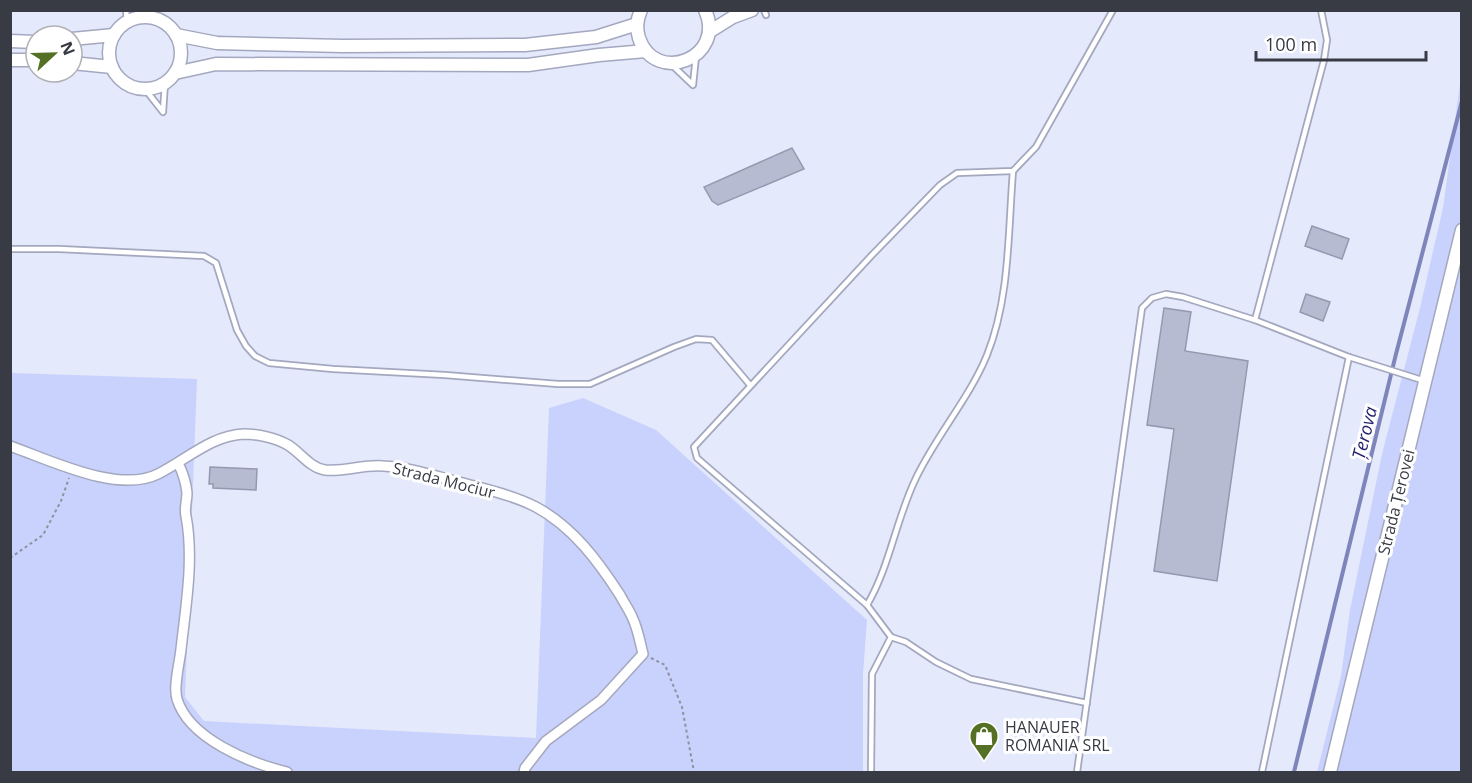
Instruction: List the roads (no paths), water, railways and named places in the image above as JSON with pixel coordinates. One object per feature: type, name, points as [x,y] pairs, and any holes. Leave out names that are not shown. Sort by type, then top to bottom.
[{"type":"street","points":[[641,10],[637,24],[641,43],[646,51],[661,61],[670,63],[688,60],[702,49],[709,32],[705,10]]},
{"type":"street","points":[[709,32],[733,17],[753,10]]},
{"type":"street","points":[[147,14],[169,26],[176,35],[181,54],[175,73],[165,83],[155,88],[134,88],[117,76],[109,56],[110,45],[126,16],[138,18],[147,14]]},
{"type":"street","points":[[176,35],[217,44],[299,39],[525,45],[596,37],[637,24]]},
{"type":"street","points":[[84,38],[114,35]]},
{"type":"street","points":[[175,73],[216,64],[528,64],[646,51]]},
{"type":"street","points":[[84,64],[112,67]]},
{"type":"street","name":"Strada Țerovei","points":[[1330,772],[1461,230]]},
{"type":"street","name":"Strada Mociur","points":[[10,446],[116,480],[136,480],[156,475],[213,441],[243,434],[267,437],[288,445],[322,470],[345,470],[385,465],[428,474],[503,495],[536,507],[559,522],[579,540],[603,568],[633,616],[643,654],[601,700],[546,741],[524,772]]},
{"type":"street","points":[[178,463],[184,474],[187,493],[185,514],[188,525],[189,553],[176,697],[185,715],[202,732],[243,758],[287,772]]},
{"type":"lane","points":[[867,605],[877,588],[915,479],[986,358],[997,330],[1003,302],[1013,171],[1036,147],[1113,10]]},
{"type":"lane","points":[[1255,320],[1324,60],[1327,40],[1322,10]]},
{"type":"lane","points":[[670,63],[693,85],[696,56]]},
{"type":"lane","points":[[145,89],[163,112],[165,83]]},
{"type":"lane","points":[[1013,171],[957,173],[939,185],[694,447],[697,458],[867,605],[891,637],[906,642],[936,662],[971,680],[1087,703]]},
{"type":"lane","points":[[10,249],[204,256],[216,263],[237,330],[246,346],[255,356],[269,363],[558,384],[590,384],[696,339],[712,340],[750,385]]},
{"type":"lane","points":[[1077,772],[1142,308],[1152,298],[1166,294],[1183,297],[1255,320],[1349,357],[1425,381]]},
{"type":"lane","points":[[1262,772],[1349,357]]},
{"type":"lane","points":[[871,772],[872,674],[891,637]]},
{"type":"waterway","name":"Țerova","points":[[1294,772],[1396,354],[1462,101]]},
{"type":"place","name":"HANAUER ROMANIA SRL","points":[[984,762]]}]
